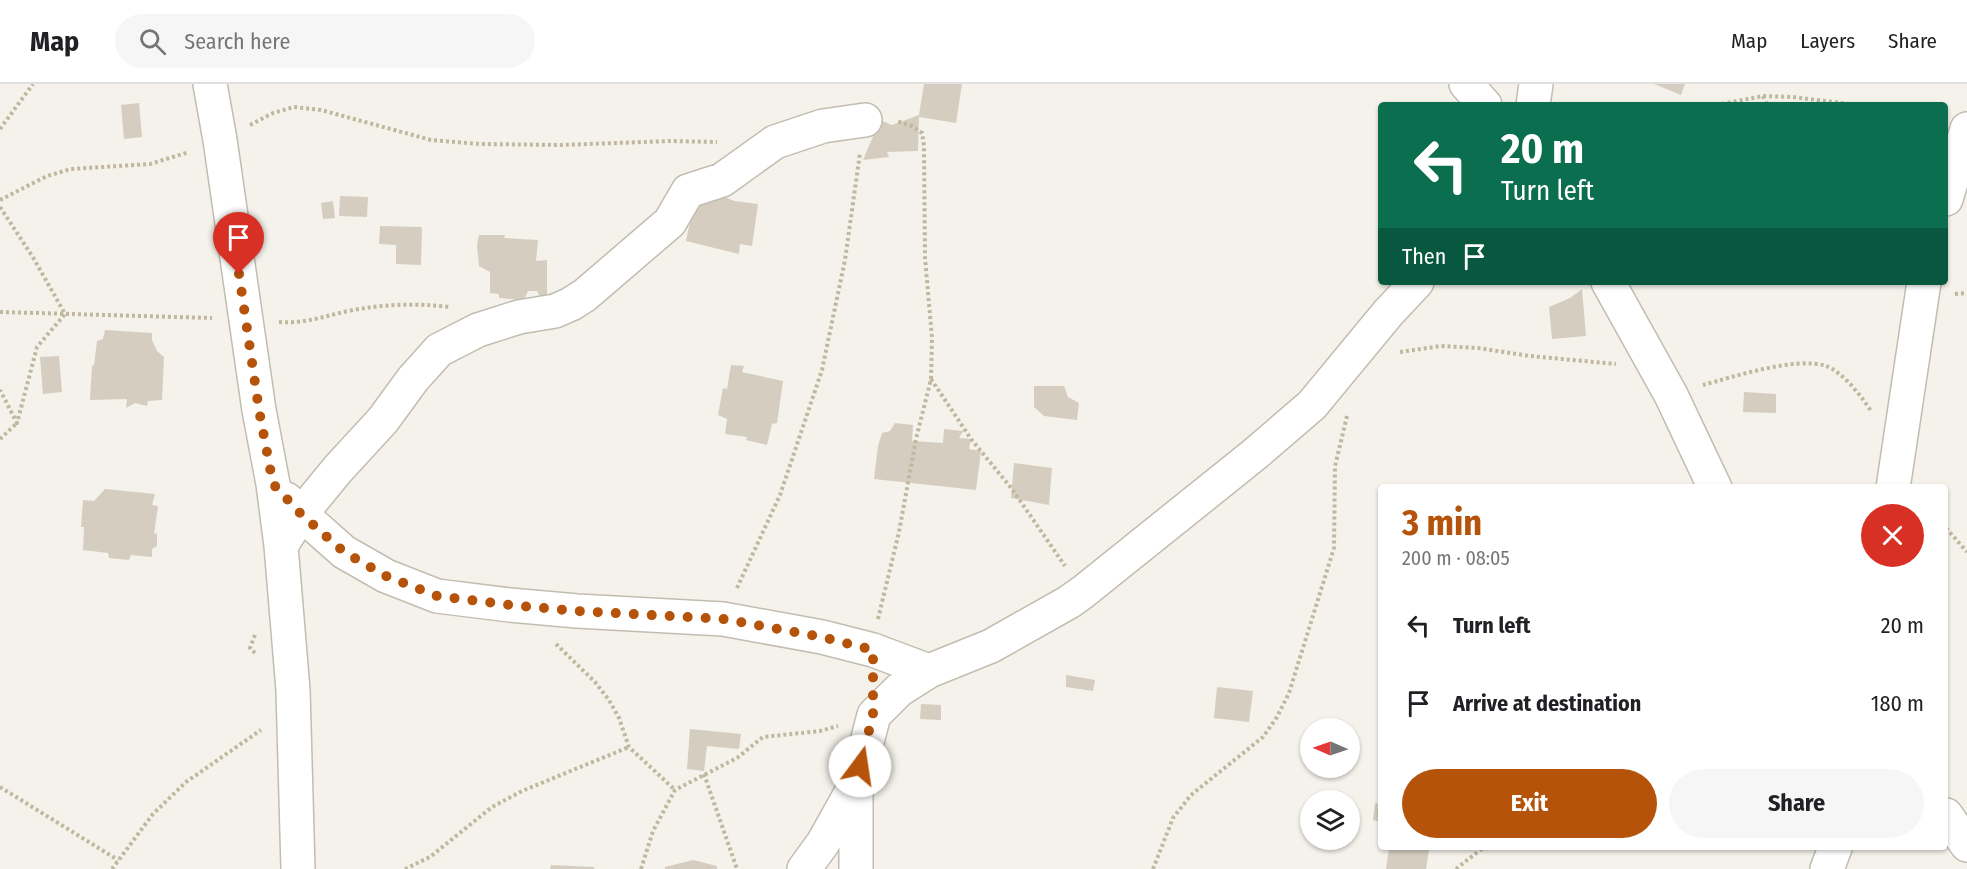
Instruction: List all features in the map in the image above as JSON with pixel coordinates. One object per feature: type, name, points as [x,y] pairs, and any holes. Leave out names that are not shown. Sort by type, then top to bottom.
[{"type":"street","points":[[210,84],[281,546],[293,690],[298,869]]},
{"type":"street","points":[[1466,84],[1482,102]]},
{"type":"street","points":[[1533,102],[1536,84]]},
{"type":"street","points":[[281,546],[301,514],[383,420],[413,379],[439,350],[478,330],[519,317],[555,311],[571,304],[585,295],[670,222],[688,191],[722,180],[775,142],[823,126],[865,120]]},
{"type":"street","points":[[1948,192],[1967,129]]},
{"type":"street","points":[[856,869],[856,784],[873,715],[899,690],[929,671],[991,646],[1083,592],[1256,454],[1312,405],[1414,285]]},
{"type":"street","points":[[1610,285],[1663,381],[1712,484]]},
{"type":"street","points":[[1893,484],[1924,285]]},
{"type":"street","points":[[273,484],[301,514],[344,552],[386,576],[437,596],[577,611],[723,619],[822,637],[873,650],[929,671]]},
{"type":"street","points":[[804,869],[824,843],[856,784]]},
{"type":"street","points":[[1948,818],[1967,845]]},
{"type":"street","points":[[1827,869],[1834,850]]},
{"type":"path","points":[[0,129],[33,84]]},
{"type":"path","points":[[1763,96],[1766,102]]},
{"type":"path","points":[[1732,102],[1763,96],[1833,102]]},
{"type":"path","points":[[0,200],[47,176],[71,169],[150,164],[220,140],[273,113],[294,107],[321,110],[431,140],[561,146],[671,141],[717,142]]},
{"type":"path","points":[[723,619],[780,495],[822,370],[845,260],[865,120],[897,121],[912,126],[922,133],[924,146],[925,258],[932,338],[931,378],[916,439],[899,532],[884,588],[873,650]]},
{"type":"path","points":[[0,207],[34,259],[64,314]]},
{"type":"path","points":[[0,312],[246,318],[291,323],[393,304],[423,304],[453,308]]},
{"type":"path","points":[[0,439],[17,423],[37,347],[64,314]]},
{"type":"path","points":[[1390,355],[1441,346],[1478,348],[1663,381],[1732,377],[1802,363],[1827,366],[1846,379],[1897,449]]},
{"type":"path","points":[[931,378],[971,439],[1012,489],[1083,592]]},
{"type":"path","points":[[0,390],[17,423]]},
{"type":"path","points":[[1153,869],[1173,818],[1191,795],[1263,737],[1277,717],[1289,693],[1334,548],[1335,466],[1349,408]]},
{"type":"path","points":[[1948,530],[1967,552]]},
{"type":"path","points":[[553,641],[589,676],[609,700],[619,718],[629,747],[675,790]]},
{"type":"path","points":[[112,869],[153,814],[186,782],[293,707]]},
{"type":"path","points":[[640,869],[653,831],[675,790],[737,758],[763,737],[820,731],[873,715]]},
{"type":"path","points":[[405,869],[430,857],[492,807],[522,790],[629,747]]},
{"type":"path","points":[[704,774],[738,869]]},
{"type":"path","points":[[0,787],[118,860]]},
{"type":"path","points":[[1456,869],[1480,850]]},
{"type":"building","points":[[924,84],[962,84],[956,123],[919,117],[918,151],[887,152],[889,157],[863,160],[880,120],[892,125],[919,115]]},
{"type":"building","points":[[1654,84],[1685,84],[1681,95]]},
{"type":"building","points":[[139,103],[142,137],[124,139],[121,105]]},
{"type":"building","points":[[696,194],[723,196],[734,201],[758,204],[752,246],[740,244],[739,254],[686,241]]},
{"type":"building","points":[[340,196],[368,197],[367,217],[339,216]]},
{"type":"building","points":[[333,201],[335,218],[323,219],[321,203]]},
{"type":"building","points":[[380,226],[422,227],[421,265],[396,264],[396,245],[379,244]]},
{"type":"building","points":[[479,235],[505,235],[504,238],[538,240],[536,261],[547,260],[547,295],[539,295],[537,291],[528,291],[524,300],[499,298],[499,294],[490,293],[490,272],[479,266],[477,245]]},
{"type":"building","points":[[1582,289],[1586,336],[1552,339],[1549,307],[1570,298]]},
{"type":"building","points":[[105,330],[152,333],[152,340],[157,351],[164,357],[162,400],[148,401],[147,406],[135,403],[126,408],[127,399],[90,400],[92,366],[97,341],[103,339]]},
{"type":"building","points":[[59,356],[62,392],[43,394],[40,357]]},
{"type":"building","points":[[731,365],[744,366],[742,372],[783,381],[777,423],[772,424],[767,445],[746,440],[747,437],[725,434],[727,419],[718,415],[723,388],[727,389]]},
{"type":"building","points":[[1034,386],[1064,386],[1068,397],[1079,403],[1077,420],[1044,416],[1034,407]]},
{"type":"building","points":[[1744,392],[1776,394],[1776,413],[1743,412]]},
{"type":"building","points":[[895,423],[913,425],[912,441],[943,443],[944,429],[963,431],[959,438],[971,439],[969,449],[981,451],[976,490],[874,479],[882,433],[890,431]]},
{"type":"building","points":[[1014,463],[1052,468],[1049,505],[1011,498]]},
{"type":"building","points":[[105,489],[155,494],[152,505],[158,506],[154,534],[157,533],[157,546],[152,549],[152,557],[131,555],[129,560],[109,558],[108,553],[83,550],[84,527],[81,527],[83,500],[94,501]]},
{"type":"building","points":[[1066,675],[1095,680],[1093,691],[1066,687]]},
{"type":"building","points":[[1217,687],[1253,691],[1249,722],[1214,718]]},
{"type":"building","points":[[921,704],[941,705],[941,720],[920,719]]},
{"type":"building","points":[[690,729],[741,734],[739,749],[707,746],[704,771],[687,769]]},
{"type":"building","points":[[1375,803],[1378,803],[1378,821],[1373,820]]},
{"type":"building","points":[[1389,850],[1429,850],[1426,869],[1386,869]]},
{"type":"building","points":[[693,860],[717,866],[717,869],[665,869],[665,867]]},
{"type":"building","points":[[551,865],[594,867],[594,869],[550,869]]},
{"type":"route","points":[[239,274],[259,410],[273,484],[301,514],[344,552],[386,576],[437,596],[577,611],[723,619],[822,637],[873,650],[873,715],[860,766]]}]
